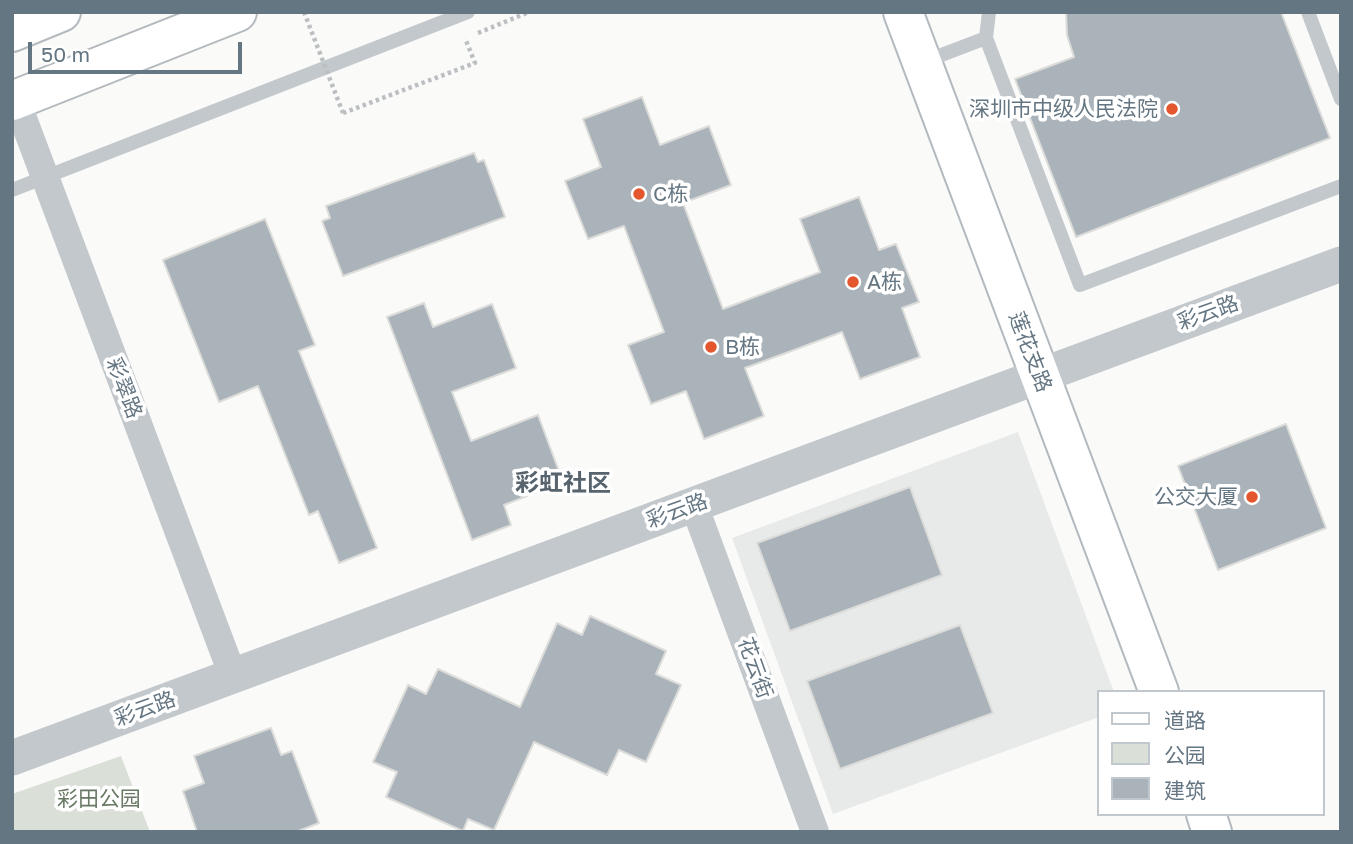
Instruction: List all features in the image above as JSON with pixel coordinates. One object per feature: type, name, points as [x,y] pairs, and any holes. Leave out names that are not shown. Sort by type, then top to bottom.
[{"type":"main road","points":[[12,32],[61,12]]},
{"type":"main road","points":[[14,101],[237,12]]},
{"type":"main road","name":"莲花支路","points":[[903,12],[1158,690]]},
{"type":"street","name":"彩翠路","points":[[14,101],[233,676]]},
{"type":"street","name":"彩云路","points":[[12,758],[1341,264]]},
{"type":"street","name":"花云街","points":[[694,505],[815,832]]},
{"type":"lane","points":[[12,190],[468,12]]},
{"type":"lane","points":[[989,12],[986,38],[1080,285],[1341,186]]},
{"type":"lane","points":[[1308,12],[1341,99]]},
{"type":"lane","points":[[922,63],[986,38]]},
{"type":"path","points":[[304,12],[342,113],[475,63],[465,38]]},
{"type":"shaded area","points":[[1018,432],[1113,690],[1098,690],[1098,717],[833,814],[732,538]]},
{"type":"green space","name":"彩田公园","points":[[121,756],[150,832],[12,832],[12,794]]},
{"type":"building","name":"深圳市中级人民法院","points":[[1066,12],[1281,12],[1330,138],[1076,237],[1015,79],[1074,57],[1067,35]]},
{"type":"building","points":[[642,97],[660,145],[709,126],[731,185],[683,203],[723,309],[820,272],[800,219],[859,197],[879,250],[896,244],[919,302],[902,308],[920,357],[860,379],[842,332],[745,368],[764,416],[704,439],[686,391],[651,404],[628,345],[664,332],[624,226],[588,239],[565,181],[601,167],[583,119]]},
{"type":"building","points":[[474,153],[478,162],[484,160],[505,217],[343,276],[322,221],[330,218],[326,206]]},
{"type":"building","points":[[265,219],[315,345],[299,351],[377,548],[339,563],[318,511],[309,515],[258,386],[219,402],[163,260]]},
{"type":"building","points":[[424,303],[433,327],[492,304],[516,368],[452,392],[471,441],[538,415],[563,482],[504,505],[511,525],[472,540],[387,317]]},
{"type":"building","name":"公交大厦","points":[[1286,424],[1326,528],[1218,570],[1178,466]]},
{"type":"building","points":[[910,487],[942,575],[790,631],[757,543]]},
{"type":"building","points":[[590,616],[666,651],[656,674],[681,685],[646,762],[619,750],[607,775],[534,742],[494,830],[468,819],[463,831],[386,797],[397,772],[373,762],[408,685],[426,694],[438,669],[520,707],[557,623],[582,635]]},
{"type":"building","points":[[960,625],[993,713],[840,769],[807,681]]},
{"type":"building","points":[[271,728],[281,755],[292,751],[319,823],[296,832],[197,832],[183,791],[204,783],[194,756]]},
{"type":"place","name":"深圳市中级人民法院","points":[[1172,109]]},
{"type":"place","name":"C栋","points":[[639,194]]},
{"type":"place","name":"A栋","points":[[853,282]]},
{"type":"place","name":"B栋","points":[[711,347]]},
{"type":"place","name":"公交大厦","points":[[1252,497]]},
{"type":"district","name":"彩虹社区","points":[[563,483]]}]
